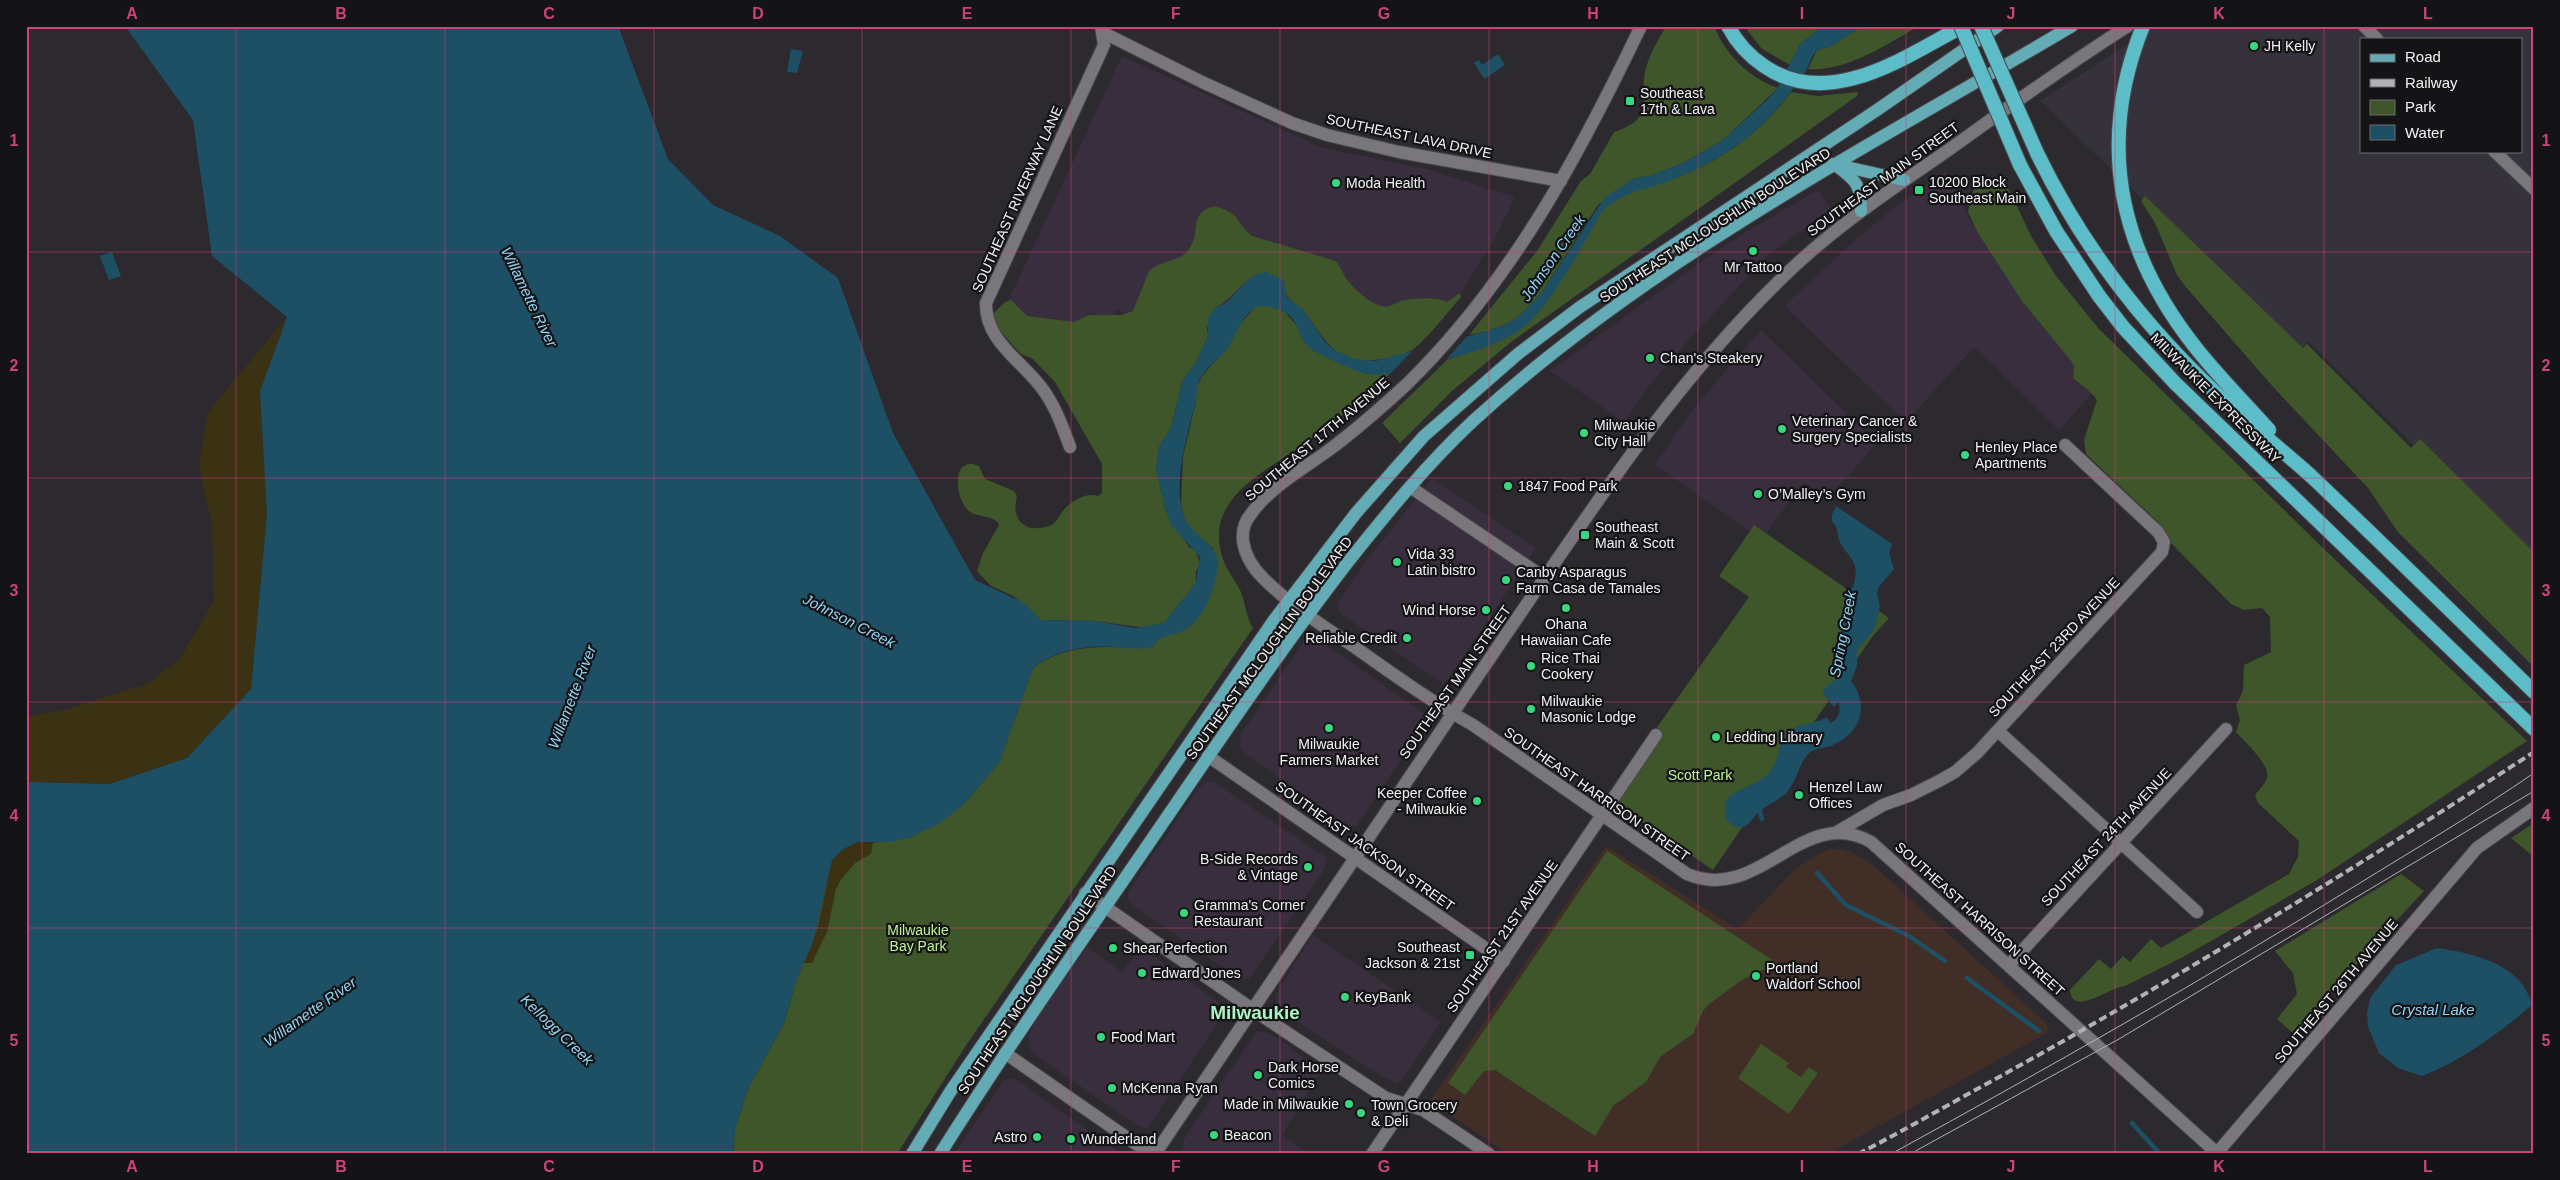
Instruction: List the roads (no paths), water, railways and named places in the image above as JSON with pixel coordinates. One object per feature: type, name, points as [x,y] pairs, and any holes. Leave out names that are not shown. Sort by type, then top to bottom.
[{"type":"highway","points":[[1728,26],[1737,41],[1751,56],[1770,70],[1792,80],[1815,83],[1839,82],[1885,67],[1962,26]]},
{"type":"highway","name":"MILWAUKIE EXPRESSWAY","points":[[1962,26],[2020,165],[2076,264],[2123,326],[2202,409],[2534,729]]},
{"type":"highway","name":"MILWAUKIE EXPRESSWAY","points":[[1981,26],[2053,187],[2092,252],[2138,312],[2217,395],[2310,476],[2533,691]]},
{"type":"highway","points":[[2143,26],[2126,76],[2118,129],[2118,156],[2127,216],[2136,247],[2150,277],[2175,320],[2197,349],[2310,476]]},
{"type":"main road","name":"SOUTHEAST MCLOUGHLIN BOULEVARD","points":[[912,1154],[950,1092],[1085,893],[1289,599],[1356,513],[1424,436],[1519,353],[1588,301],[1877,110],[1998,26]]},
{"type":"main road","name":"SOUTHEAST MCLOUGHLIN BOULEVARD","points":[[940,1154],[1005,1053],[1208,756],[1308,614],[1410,487],[1472,422],[1514,385],[1597,321],[1673,266],[1834,164],[2072,26]]},
{"type":"main road","points":[[1834,164],[1904,180]]},
{"type":"main road","points":[[1834,164],[1858,184],[1861,211]]},
{"type":"street","name":"SOUTHEAST 17TH AVENUE","points":[[1289,599],[1262,578],[1251,564],[1243,538],[1247,519],[1262,501],[1281,485],[1332,448],[1384,404],[1462,326],[1499,279],[1561,181],[1604,103],[1642,26]]},
{"type":"street","name":"SOUTHEAST MAIN STREET","points":[[1156,1153],[1254,1010],[1354,856],[1451,713],[1666,408],[1709,356],[1782,278],[1822,241],[1904,180],[2128,26]]},
{"type":"street","points":[[2364,26],[2376,38]]},
{"type":"street","name":"SOUTHEAST LAVA DRIVE","points":[[1098,28],[1210,86],[1292,123],[1327,135],[1399,152],[1561,181]]},
{"type":"street","name":"SOUTHEAST RIVERWAY LANE","points":[[1070,448],[1054,408],[1044,391],[1001,343],[988,325],[986,303],[1104,45],[1098,28]]},
{"type":"street","points":[[2495,152],[2534,189]]},
{"type":"street","name":"SOUTHEAST 23RD AVENUE","points":[[1837,832],[1883,805],[1911,795],[1955,772],[1998,731],[2159,556],[2164,546],[2158,532],[2065,445]]},
{"type":"street","points":[[1410,487],[1545,578]]},
{"type":"street","name":"SOUTHEAST HARRISON STREET","points":[[1289,599],[1451,713],[1682,871],[1706,880],[1726,880],[1749,873],[1808,839],[1837,832],[1857,836],[1880,848],[2218,1153]]},
{"type":"street","name":"SOUTHEAST 24TH AVENUE","points":[[2009,965],[2226,729]]},
{"type":"street","points":[[1998,731],[2197,912]]},
{"type":"street","name":"SOUTHEAST 21ST AVENUE","points":[[1372,1154],[1656,735]]},
{"type":"street","name":"SOUTHEAST JACKSON STREET","points":[[1208,756],[1504,961]]},
{"type":"street","name":"SOUTHEAST 26TH AVENUE","points":[[2218,1153],[2477,848],[2534,808]]},
{"type":"street","points":[[1085,893],[1254,1010],[1386,1098],[1424,1110],[1489,1154]]},
{"type":"street","points":[[1005,1053],[1136,1144],[1156,1153]]},
{"type":"water","points":[[125,26],[618,26],[668,159],[713,205],[780,236],[838,278],[893,433],[975,580],[1024,603],[1041,620],[1094,621],[1136,628],[1164,623],[1196,583],[1200,557],[1171,525],[1156,470],[1159,447],[1171,428],[1183,380],[1196,363],[1208,336],[1208,318],[1215,308],[1226,303],[1247,281],[1257,274],[1266,272],[1283,280],[1287,298],[1303,309],[1324,341],[1333,349],[1354,359],[1375,361],[1488,331],[1507,324],[1520,315],[1540,295],[1605,197],[1634,178],[1650,176],[1683,163],[1722,141],[1770,97],[1778,87],[1800,44],[1823,26],[1862,26],[1831,46],[1817,50],[1804,74],[1779,107],[1739,144],[1692,171],[1664,183],[1626,195],[1607,207],[1601,213],[1546,303],[1525,326],[1492,345],[1391,373],[1368,374],[1340,364],[1306,345],[1294,321],[1282,311],[1262,306],[1254,308],[1242,321],[1225,351],[1205,371],[1200,379],[1182,460],[1180,490],[1184,517],[1193,530],[1211,546],[1218,559],[1218,568],[1208,602],[1192,625],[1185,630],[1159,639],[1153,647],[1138,649],[1082,648],[1051,657],[1033,668],[999,763],[963,805],[940,823],[911,837],[891,842],[857,842],[842,850],[832,860],[813,942],[797,978],[784,1023],[748,1089],[735,1129],[733,1154],[26,1154],[26,782],[110,784],[187,758],[251,689],[267,514],[260,391],[287,317],[212,256],[193,120]]},
{"type":"water","points":[[791,49],[803,51],[797,73],[787,72]]},
{"type":"water","points":[[1498,54],[1505,65],[1484,79],[1474,63],[1479,60],[1482,65]]},
{"type":"water","points":[[112,252],[121,276],[109,280],[100,256]]},
{"type":"water","points":[[1836,506],[1892,544],[1889,553],[1894,569],[1878,588],[1877,594],[1880,606],[1874,630],[1857,650],[1857,666],[1851,681],[1860,699],[1860,717],[1856,726],[1843,740],[1808,754],[1784,795],[1760,811],[1749,824],[1744,827],[1733,826],[1725,817],[1725,802],[1734,793],[1767,775],[1774,765],[1781,743],[1788,733],[1792,729],[1827,717],[1830,723],[1837,718],[1839,713],[1840,707],[1838,702],[1834,707],[1823,694],[1823,690],[1840,675],[1839,662],[1843,652],[1841,634],[1845,619],[1843,610],[1856,575],[1854,563],[1840,543],[1837,528],[1832,522],[1832,515]]},
{"type":"water","name":"Crystal Lake","points":[[2437,948],[2480,957],[2507,970],[2527,991],[2532,1005],[2480,1045],[2452,1062],[2422,1076],[2398,1068],[2379,1053],[2368,1027],[2367,1013],[2370,998],[2396,965]]},
{"type":"waterway","name":"Spring Creek","points":[[1758,805],[1762,819]]},
{"type":"waterway","name":"Spring Creek","points":[[1817,873],[1846,905],[1909,936],[1945,961]]},
{"type":"waterway","name":"Spring Creek","points":[[1967,978],[2039,1031]]},
{"type":"waterway","name":"Spring Creek","points":[[2132,1123],[2160,1154]]},
{"type":"tram line","points":[[1891,1154],[2067,1056],[2298,921],[2445,831],[2534,773]]},
{"type":"tram line","points":[[1910,1154],[2119,1039],[2534,791]]},
{"type":"railway","points":[[1858,1154],[2050,1049],[2190,967],[2329,883],[2534,752]]},
{"type":"place","name":"JH Kelly","points":[[2254,46]]},
{"type":"place","name":"Southeast 17th & Lava","points":[[1630,101]]},
{"type":"place","name":"Moda Health","points":[[1336,183]]},
{"type":"place","name":"10200 Block Southeast Main","points":[[1919,190]]},
{"type":"place","name":"Mr Tattoo","points":[[1753,251]]},
{"type":"place","name":"Chan's Steakery","points":[[1650,358]]},
{"type":"place","name":"Veterinary Cancer & Surgery Specialists","points":[[1782,429]]},
{"type":"place","name":"Milwaukie City Hall","points":[[1584,433]]},
{"type":"place","name":"Henley Place Apartments","points":[[1965,455]]},
{"type":"place","name":"1847 Food Park","points":[[1508,486]]},
{"type":"place","name":"O’Malley’s Gym","points":[[1758,494]]},
{"type":"place","name":"Southeast Main & Scott","points":[[1585,535]]},
{"type":"place","name":"Vida 33 Latin bistro","points":[[1397,562]]},
{"type":"place","name":"Canby Asparagus Farm Casa de Tamales","points":[[1506,580]]},
{"type":"place","name":"Ohana Hawaiian Cafe","points":[[1566,608]]},
{"type":"place","name":"Wind Horse","points":[[1486,610]]},
{"type":"place","name":"Reliable Credit","points":[[1407,638]]},
{"type":"place","name":"Rice Thai Cookery","points":[[1531,666]]},
{"type":"place","name":"Milwaukie Masonic Lodge","points":[[1531,709]]},
{"type":"place","name":"Milwaukie Farmers Market","points":[[1329,728]]},
{"type":"place","name":"Ledding Library","points":[[1716,737]]},
{"type":"place","name":"Henzel Law Offices","points":[[1799,795]]},
{"type":"place","name":"Keeper Coffee - Milwaukie","points":[[1477,801]]},
{"type":"place","name":"B-Side Records & Vintage","points":[[1308,867]]},
{"type":"place","name":"Gramma's Corner Restaurant","points":[[1184,913]]},
{"type":"place","name":"Shear Perfection","points":[[1113,948]]},
{"type":"place","name":"Southeast Jackson & 21st","points":[[1470,955]]},
{"type":"place","name":"Edward Jones","points":[[1142,973]]},
{"type":"place","name":"Portland Waldorf School","points":[[1756,976]]},
{"type":"place","name":"KeyBank","points":[[1345,997]]},
{"type":"place","name":"Food Mart","points":[[1101,1037]]},
{"type":"place","name":"Dark Horse Comics","points":[[1258,1075]]},
{"type":"place","name":"McKenna Ryan","points":[[1112,1088]]},
{"type":"place","name":"Made in Milwaukie","points":[[1349,1104]]},
{"type":"place","name":"Town Grocery & Deli","points":[[1361,1113]]},
{"type":"place","name":"Beacon","points":[[1214,1135]]},
{"type":"place","name":"Astro","points":[[1037,1137]]},
{"type":"place","name":"Wunderland","points":[[1071,1139]]},
{"type":"district","name":"Milwaukie","points":[[1255,1012]]},
{"type":"water label","name":"Johnson Creek","points":[[1553,258]]},
{"type":"water label","name":"Willamette River","points":[[529,297]]},
{"type":"water label","name":"Johnson Creek","points":[[849,621]]},
{"type":"water label","name":"Willamette River","points":[[572,697]]},
{"type":"water label","name":"Willamette River","points":[[310,1012]]},
{"type":"water label","name":"Kellogg Creek","points":[[557,1030]]},
{"type":"park label","name":"Scott Park","points":[[1700,775]]},
{"type":"park label","name":"Milwaukie Bay Park","points":[[918,938]]}]
